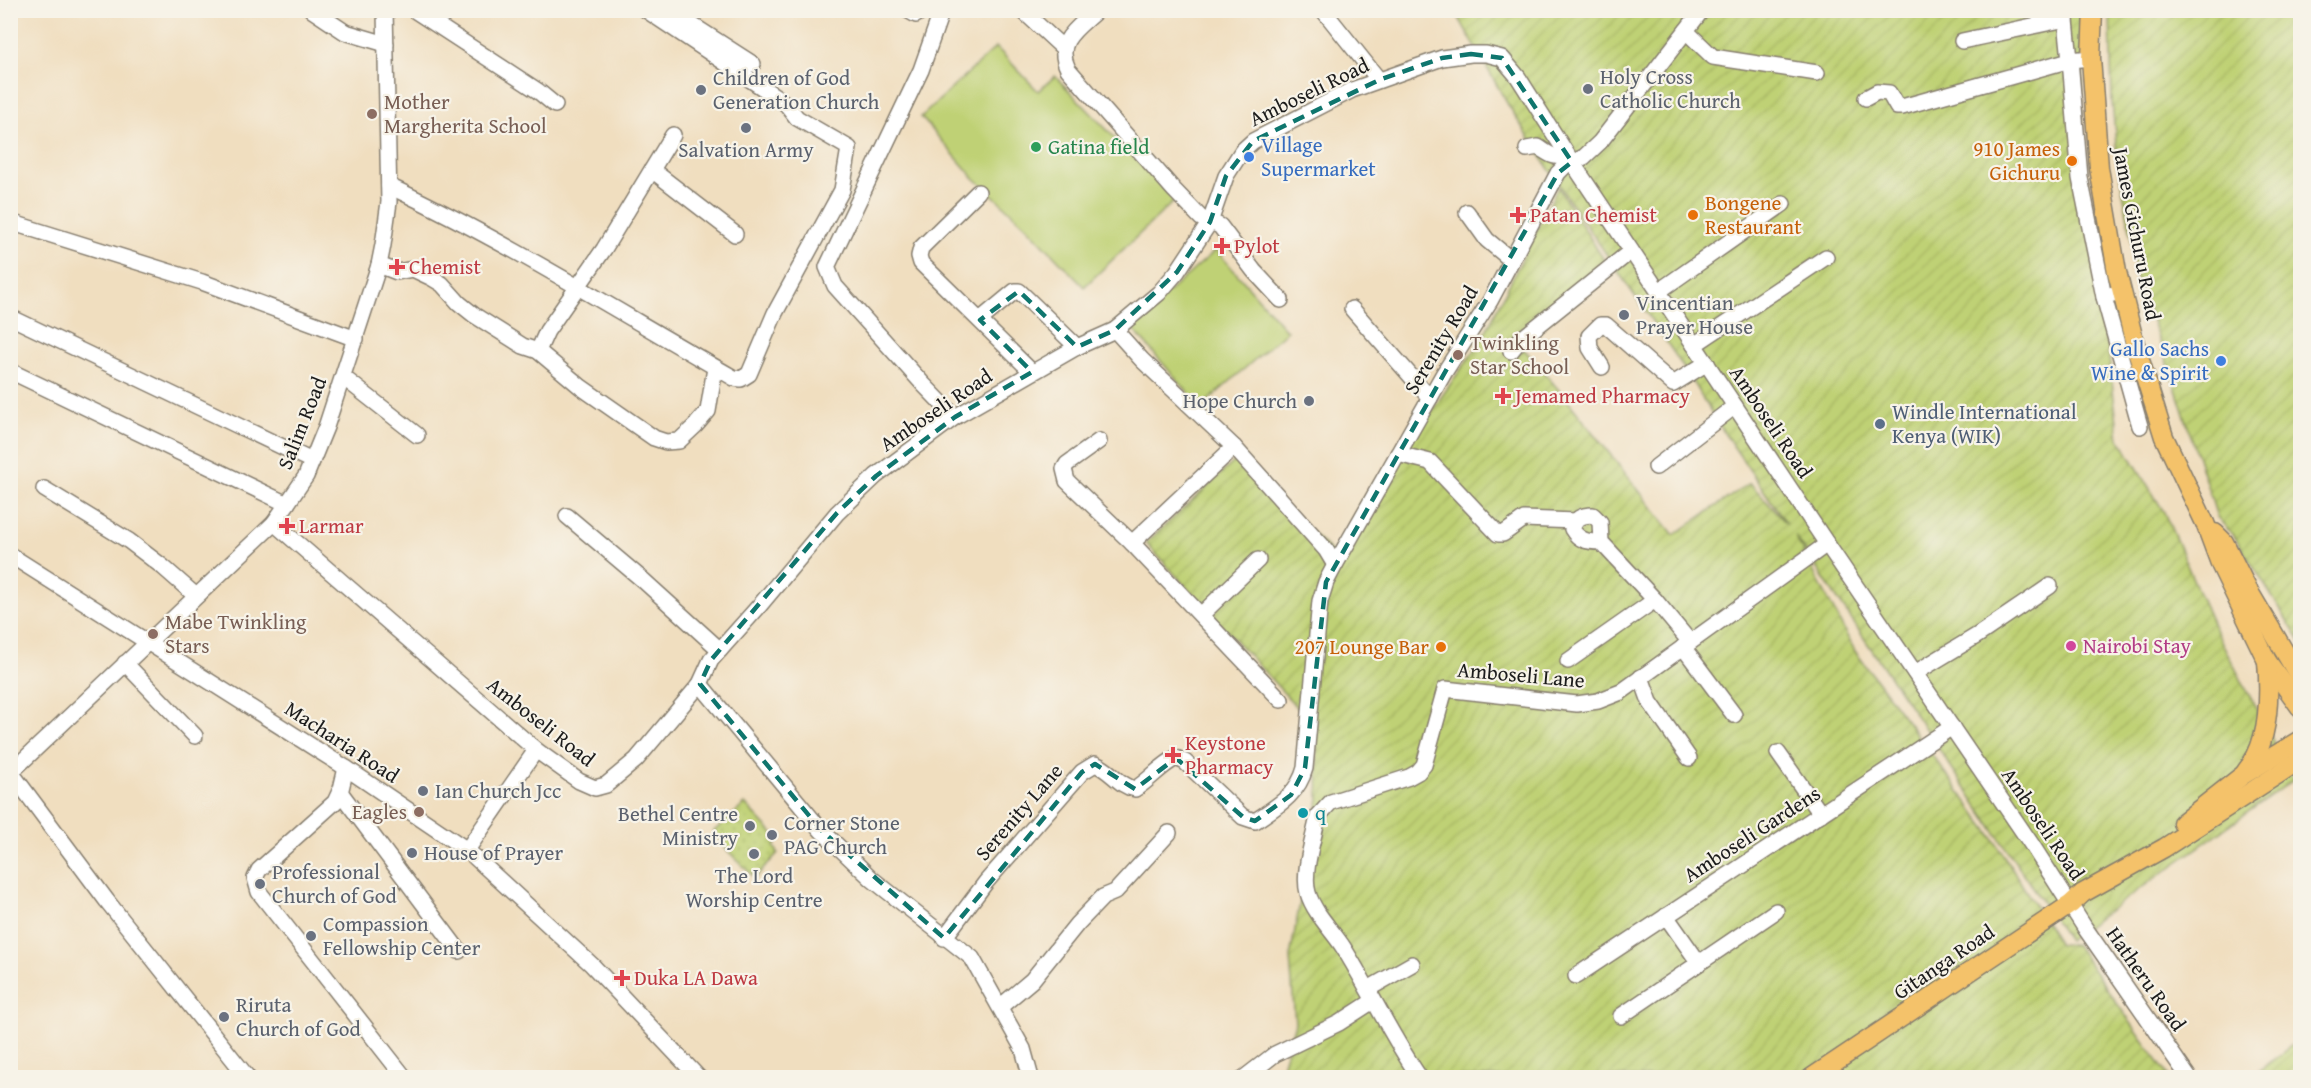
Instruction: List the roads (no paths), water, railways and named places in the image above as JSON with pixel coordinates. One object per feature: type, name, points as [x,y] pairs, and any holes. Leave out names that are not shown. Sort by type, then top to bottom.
[{"type":"main road","name":"James Gichuru Road","points":[[2093,10],[2091,58],[2099,168],[2105,203],[2113,294],[2135,344],[2164,437],[2205,523],[2221,566],[2267,661],[2301,706]]},
{"type":"main road","name":"James Gichuru Road","points":[[2205,523],[2224,542],[2247,588],[2301,678]]},
{"type":"main road","points":[[2243,775],[2251,765],[2265,727],[2269,691],[2267,661]]},
{"type":"main road","name":"Gitanga Road","points":[[2100,882],[2211,802],[2243,775],[2301,740]]},
{"type":"main road","name":"Gitanga Road","points":[[1811,1077],[2071,904],[2083,892],[2164,848],[2301,760]]},
{"type":"street","points":[[312,10],[345,32],[386,44]]},
{"type":"street","name":"Salim Road","points":[[11,772],[274,523],[306,476],[356,339],[386,234],[389,186],[385,10]]},
{"type":"street","points":[[414,10],[538,91],[555,105]]},
{"type":"street","points":[[389,186],[428,204],[535,262],[734,378],[741,379],[749,374],[775,313],[842,190],[849,148],[798,118],[778,98],[646,10]]},
{"type":"street","points":[[669,10],[753,64]]},
{"type":"street","points":[[907,10],[916,15],[923,10]]},
{"type":"street","points":[[942,10],[921,70],[827,267],[835,286],[955,417]]},
{"type":"street","points":[[1022,10],[1063,48]]},
{"type":"street","points":[[1097,10],[1073,32],[1063,48],[1062,57],[1068,69],[1201,218],[1220,226],[1254,271],[1281,300]]},
{"type":"street","points":[[1323,10],[1379,80]]},
{"type":"street","name":"Serenity Road","points":[[1307,736],[1320,601],[1335,565],[1430,398],[1490,301],[1510,259],[1558,173],[1569,158],[1584,157],[1600,142],[1702,10]]},
{"type":"street","points":[[1962,41],[2066,15],[2080,178],[2085,204],[2113,294],[2140,426]]},
{"type":"street","points":[[1686,31],[1713,57],[1817,73]]},
{"type":"street","name":"Amboseli Road","points":[[274,523],[536,750],[579,781],[595,788],[606,785],[636,760],[700,684],[711,660],[837,513],[876,476],[955,417],[1077,347],[1115,330],[1159,293],[1177,272],[1210,222],[1226,176],[1242,151],[1253,141],[1330,101],[1379,80],[1442,58],[1486,54],[1502,58],[1518,77],[1631,251],[2071,904]]},
{"type":"street","points":[[1866,98],[1877,92],[1889,93],[1898,106],[1902,107],[2070,60],[2091,58]]},
{"type":"street","points":[[538,351],[547,331],[604,249],[673,135]]},
{"type":"street","points":[[1527,149],[1538,147],[1554,156],[1569,158]]},
{"type":"street","points":[[652,170],[735,234]]},
{"type":"street","points":[[978,192],[921,248],[919,256],[921,263],[1032,372]]},
{"type":"street","points":[[2085,204],[2105,203]]},
{"type":"street","points":[[1659,291],[1783,204]]},
{"type":"street","points":[[1467,212],[1487,240],[1510,259]]},
{"type":"street","points":[[10,222],[202,282],[356,339]]},
{"type":"street","points":[[1511,351],[1520,340],[1631,251]]},
{"type":"street","points":[[1694,345],[1826,257]]},
{"type":"street","points":[[379,265],[397,272],[408,269],[421,271],[442,284],[459,303],[483,321],[523,346],[538,351],[581,387],[654,438],[666,442],[679,441],[708,411],[715,368]]},
{"type":"street","points":[[980,320],[1015,291],[1019,291],[1077,347]]},
{"type":"street","points":[[1352,309],[1430,398]]},
{"type":"street","points":[[10,317],[312,460]]},
{"type":"street","points":[[1602,367],[1590,348],[1589,336],[1600,325],[1606,325],[1672,384],[1707,363]]},
{"type":"street","points":[[1115,330],[1142,360],[1234,447],[1326,550],[1335,565]]},
{"type":"street","points":[[10,371],[287,504]]},
{"type":"street","points":[[343,377],[417,435]]},
{"type":"street","points":[[1656,467],[1735,406]]},
{"type":"street","points":[[1099,441],[1067,464],[1064,469],[1067,481],[1132,543],[1281,700]]},
{"type":"street","points":[[1132,543],[1234,447]]},
{"type":"street","points":[[1398,454],[1430,462],[1498,534],[1503,534],[1524,519],[1575,521],[1572,530],[1577,538],[1589,542],[1601,542],[1655,600],[1734,715]]},
{"type":"street","points":[[44,489],[129,541],[196,596]]},
{"type":"street","points":[[567,516],[644,581],[720,650]]},
{"type":"street","name":"Amboseli Lane","points":[[1370,995],[1308,894],[1306,877],[1318,816],[1326,805],[1418,772],[1424,765],[1445,689],[1577,704],[1598,701],[1621,692],[1827,544]]},
{"type":"street","name":"Macharia Road","points":[[10,555],[346,768],[466,850],[592,965],[699,1077]]},
{"type":"street","points":[[1201,615],[1258,560]]},
{"type":"street","points":[[1916,674],[2050,586]]},
{"type":"street","points":[[1568,661],[1655,600]]},
{"type":"street","points":[[125,663],[195,736]]},
{"type":"street","points":[[1641,677],[1650,702],[1689,758]]},
{"type":"street","points":[[700,684],[821,830],[872,879],[972,958],[1023,1049],[1031,1077]]},
{"type":"street","name":"Amboseli Gardens","points":[[1576,976],[1952,727]]},
{"type":"street","name":"Serenity Lane","points":[[944,938],[986,882],[1082,772],[1095,764],[1104,767],[1126,787],[1135,789],[1176,758],[1185,762],[1243,817],[1255,820],[1291,795],[1302,779],[1307,736]]},
{"type":"street","points":[[466,850],[536,750]]},
{"type":"street","points":[[1778,753],[1821,814]]},
{"type":"street","points":[[346,768],[340,792],[334,802],[259,870],[255,884],[405,1077]]},
{"type":"street","points":[[11,772],[107,901],[248,1077]]},
{"type":"street","points":[[340,792],[459,951]]},
{"type":"street","points":[[1000,1007],[1032,980],[1077,924],[1103,897],[1115,892],[1169,833]]},
{"type":"street","name":"Hatheru Road","points":[[2071,904],[2085,928],[2189,1077]]},
{"type":"street","points":[[1621,1016],[1776,911]]},
{"type":"street","points":[[1666,916],[1699,963]]},
{"type":"street","points":[[1244,1077],[1275,1054],[1339,1023],[1370,995],[1412,964]]},
{"type":"street","points":[[1370,995],[1420,1077]]},
{"type":"place","name":"Holy Cross Catholic Church","points":[[1588,89]]},
{"type":"place","name":"Children of God Generation Church","points":[[701,90]]},
{"type":"place","name":"Mother Margherita School","points":[[372,114]]},
{"type":"place","name":"Salvation Army","points":[[746,128]]},
{"type":"place","name":"Gatina field","points":[[1036,147]]},
{"type":"place","name":"Village Supermarket","points":[[1249,157]]},
{"type":"place","name":"910 James Gichuru","points":[[2072,161]]},
{"type":"place","name":"Patan Chemist","points":[[1518,215]]},
{"type":"place","name":"Bongene Restaurant","points":[[1693,215]]},
{"type":"place","name":"Pylot","points":[[1222,246]]},
{"type":"place","name":"Chemist","points":[[397,267]]},
{"type":"place","name":"Vincentian Prayer House","points":[[1624,315]]},
{"type":"place","name":"Twinkling Star School","points":[[1458,355]]},
{"type":"place","name":"Gallo Sachs Wine & Spirit","points":[[2221,361]]},
{"type":"place","name":"Jemamed Pharmacy","points":[[1503,396]]},
{"type":"place","name":"Hope Church","points":[[1309,401]]},
{"type":"place","name":"Windle International Kenya (WIK)","points":[[1880,424]]},
{"type":"place","name":"Larmar","points":[[287,526]]},
{"type":"place","name":"Mabe Twinkling Stars","points":[[153,634]]},
{"type":"place","name":"Nairobi Stay","points":[[2071,646]]},
{"type":"place","name":"207 Lounge Bar","points":[[1441,647]]},
{"type":"place","name":"Keystone Pharmacy","points":[[1173,755]]},
{"type":"place","name":"Ian Church Jcc","points":[[423,791]]},
{"type":"place","name":"Eagles","points":[[419,812]]},
{"type":"place","name":"q","points":[[1303,813]]},
{"type":"place","name":"Bethel Centre Ministry","points":[[750,826]]},
{"type":"place","name":"Corner Stone PAG Church","points":[[772,835]]},
{"type":"place","name":"House of Prayer","points":[[412,853]]},
{"type":"place","name":"The Lord Worship Centre","points":[[754,854]]},
{"type":"place","name":"Professional Church of God","points":[[260,884]]},
{"type":"place","name":"Compassion Fellowship Center","points":[[311,936]]},
{"type":"place","name":"Duka LA Dawa","points":[[622,978]]},
{"type":"place","name":"Riruta Church of God","points":[[224,1017]]}]
